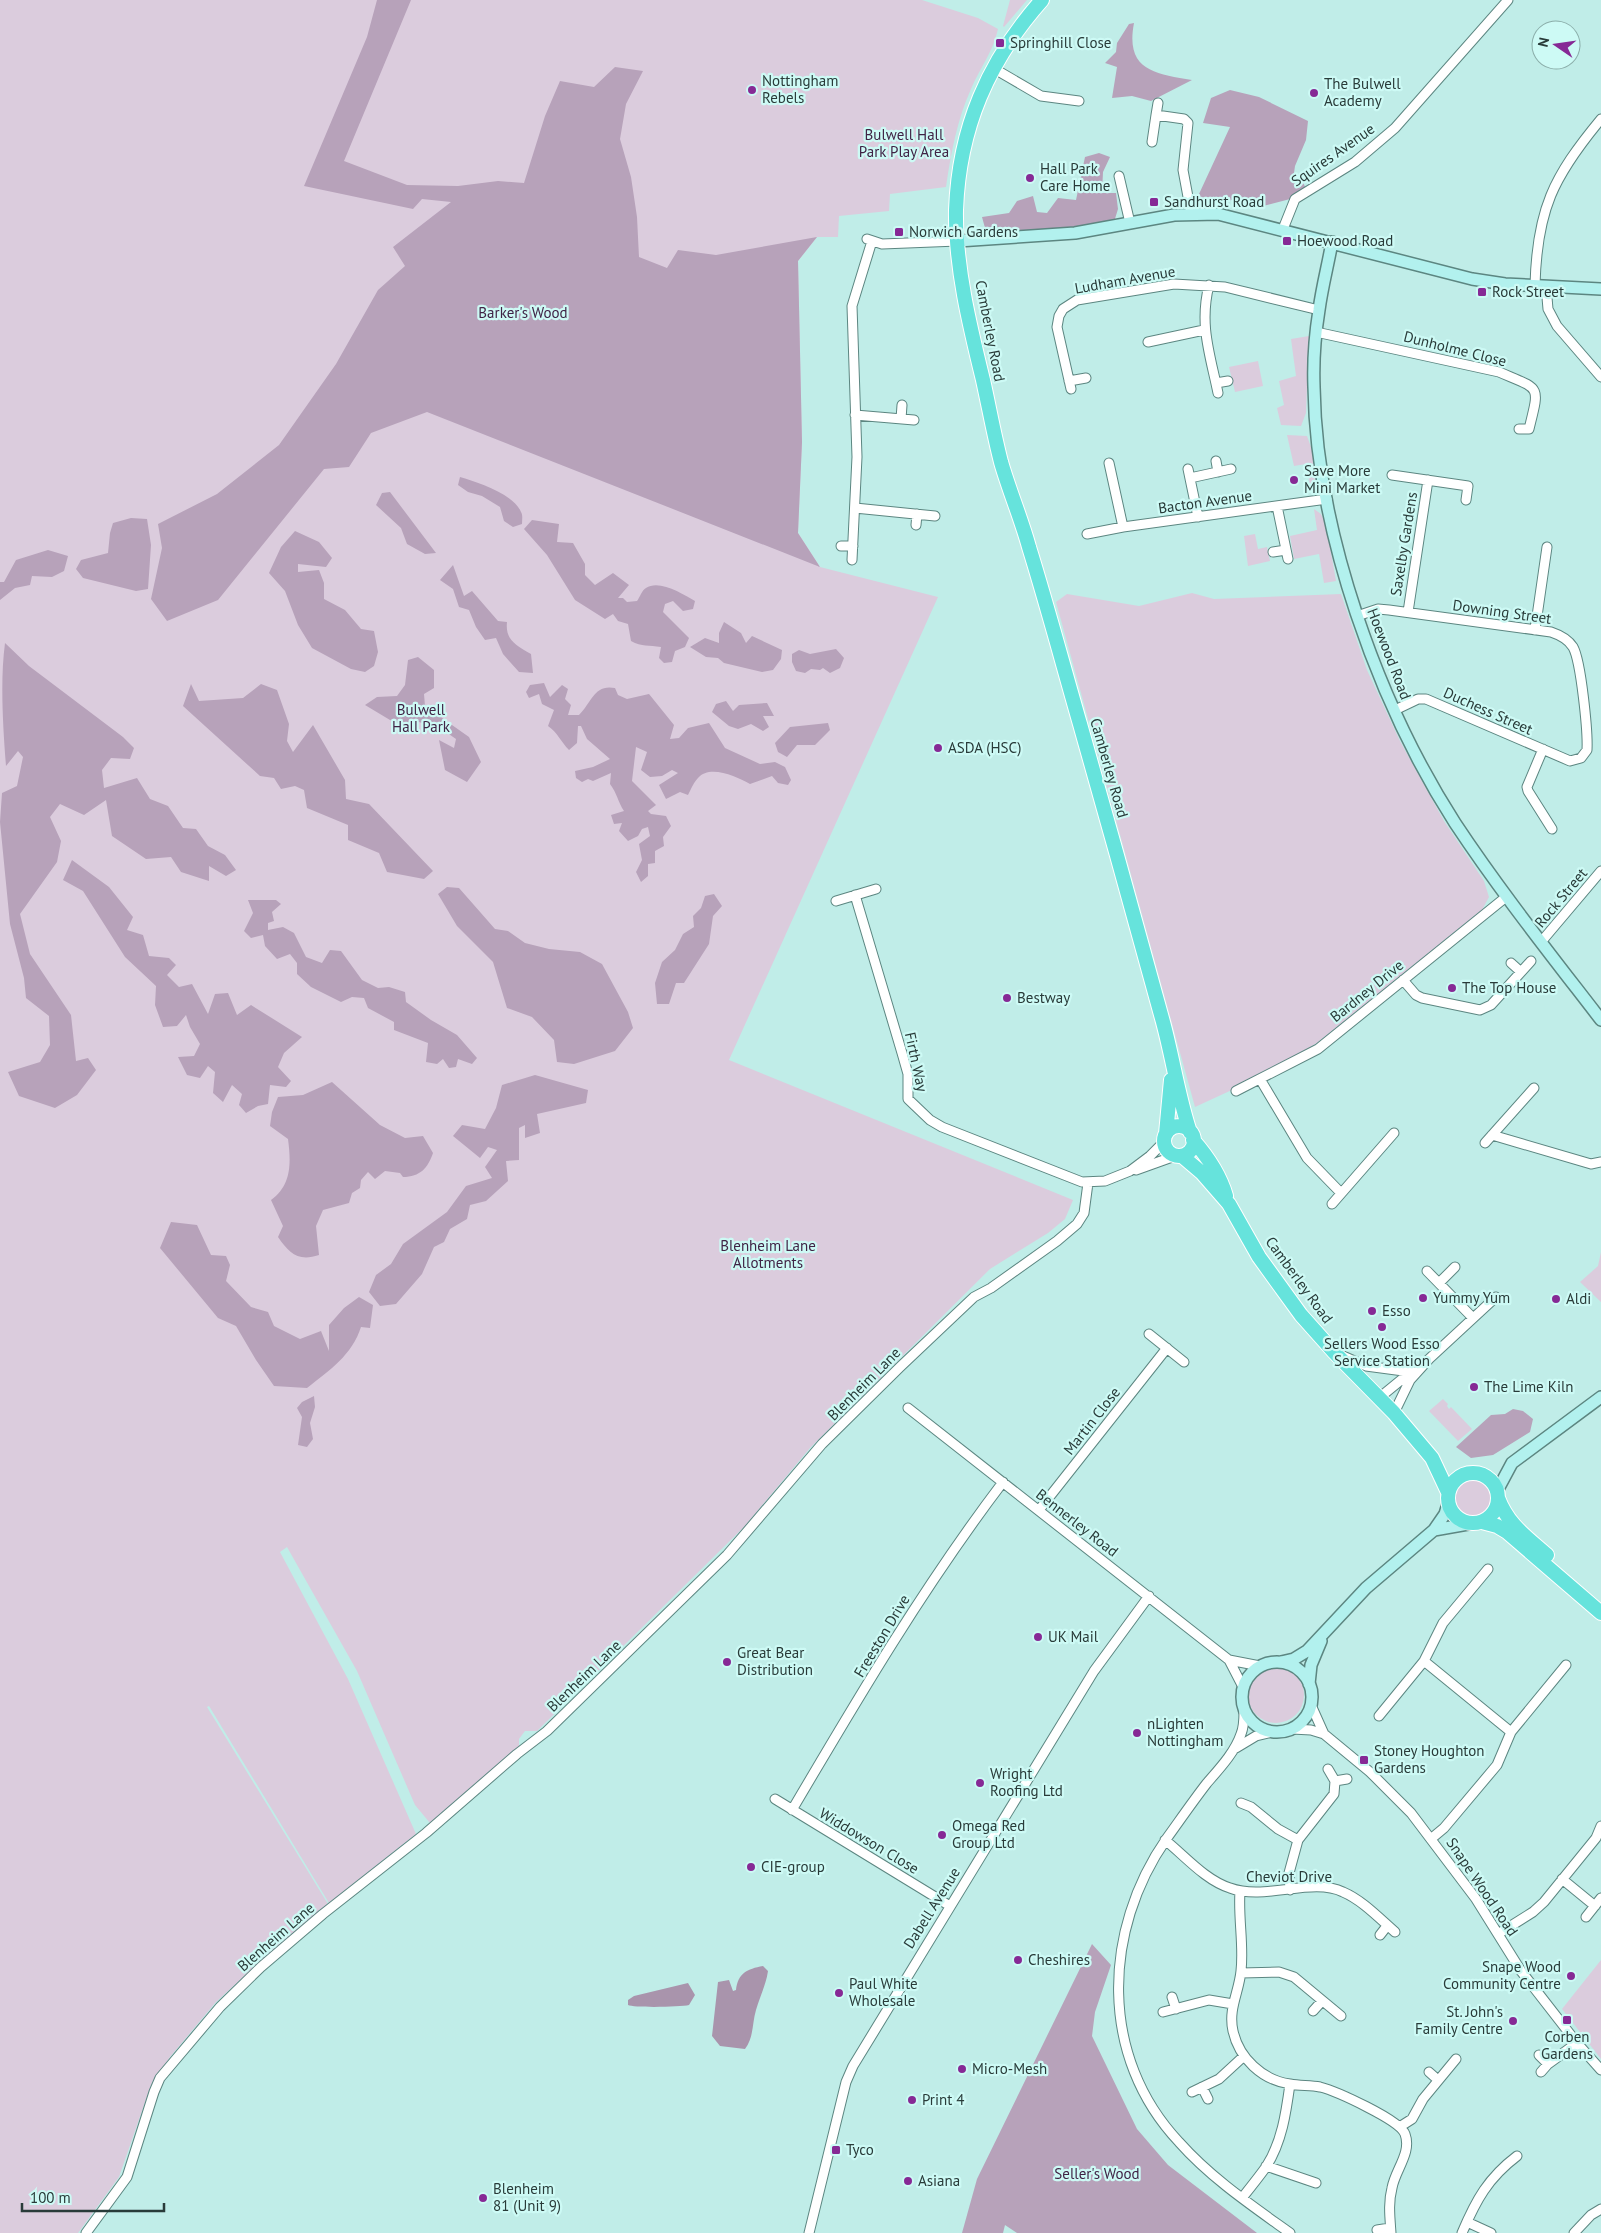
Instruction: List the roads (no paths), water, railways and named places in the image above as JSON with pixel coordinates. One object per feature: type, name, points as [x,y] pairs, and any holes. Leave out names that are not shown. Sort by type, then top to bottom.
[{"type":"main road","points":[[958,241],[956,209],[964,147],[973,115],[993,68],[1013,36],[1042,0]]},
{"type":"main road","name":"Camberley Road","points":[[958,241],[966,306],[1001,462],[1030,549],[1090,758],[1164,1024],[1171,1059],[1192,1136],[1209,1158],[1223,1186],[1229,1204],[1259,1257],[1277,1284],[1301,1316],[1394,1412],[1432,1458],[1448,1498]]},
{"type":"main road","name":"Camberley Road","points":[[1165,1138],[1170,1102],[1171,1059]]},
{"type":"main road","points":[[1175,1127],[1183,1127],[1192,1136],[1190,1150],[1179,1156],[1168,1152],[1165,1138],[1175,1127]]},
{"type":"main road","name":"Camberley Road","points":[[1179,1156],[1202,1173],[1229,1204]]},
{"type":"main road","name":"Camberley Road","points":[[1432,1458],[1454,1470],[1470,1473]]},
{"type":"main road","points":[[1601,1602],[1511,1523],[1487,1477],[1470,1473],[1456,1479],[1448,1498],[1455,1517],[1468,1524],[1482,1522],[1503,1529],[1601,1613]]},
{"type":"main road","points":[[1482,1522],[1494,1513],[1498,1495]]},
{"type":"street","name":"Squires Avenue","points":[[1283,229],[1296,199],[1355,162],[1395,128],[1508,0]]},
{"type":"street","points":[[993,68],[1041,96],[1078,101]]},
{"type":"street","points":[[1152,142],[1158,103]]},
{"type":"street","points":[[1156,114],[1184,119],[1188,123],[1189,128],[1183,170],[1191,213]]},
{"type":"street","points":[[1601,119],[1568,160],[1552,191],[1545,209],[1536,248],[1541,286],[1548,309],[1557,326],[1601,377]]},
{"type":"street","points":[[1119,176],[1130,223]]},
{"type":"street","points":[[852,560],[857,457],[852,306],[869,240],[882,244],[1067,234],[1191,213],[1218,214],[1283,229],[1472,279],[1541,286],[1601,289]]},
{"type":"street","name":"Hoewood Road","points":[[1332,242],[1318,310],[1315,413],[1327,498],[1341,563],[1357,616],[1376,669],[1395,710],[1428,777],[1454,822],[1506,897],[1601,1020]]},
{"type":"street","name":"Ludham Avenue","points":[[1086,378],[1070,385],[1057,327],[1059,316],[1063,309],[1077,300],[1174,284],[1209,285],[1318,310]]},
{"type":"street","points":[[1209,285],[1204,307],[1204,330],[1218,393]]},
{"type":"street","points":[[1148,342],[1204,330]]},
{"type":"street","name":"Dunholme Close","points":[[1316,332],[1499,372],[1527,384],[1534,388],[1537,396],[1529,429],[1519,429]]},
{"type":"street","points":[[1216,384],[1228,381]]},
{"type":"street","points":[[901,419],[902,405]]},
{"type":"street","points":[[855,415],[914,420]]},
{"type":"street","points":[[1216,461],[1218,472]]},
{"type":"street","points":[[1100,473],[1110,467],[1124,527]]},
{"type":"street","points":[[1198,517],[1189,474],[1231,469]]},
{"type":"street","points":[[1392,475],[1468,486],[1466,500]]},
{"type":"street","name":"Saxelby Gardens","points":[[1408,612],[1428,480]]},
{"type":"street","name":"Bacton Avenue","points":[[1087,534],[1327,498]]},
{"type":"street","points":[[1277,506],[1288,559]]},
{"type":"street","points":[[855,508],[935,516]]},
{"type":"street","points":[[916,525],[917,514]]},
{"type":"street","points":[[841,546],[853,546]]},
{"type":"street","points":[[1273,552],[1286,550]]},
{"type":"street","points":[[1535,553],[1546,551],[1535,630]]},
{"type":"street","name":"Downing Street","points":[[1357,616],[1378,610],[1408,612],[1551,632],[1564,638],[1576,654],[1587,750],[1581,758],[1570,761]]},
{"type":"street","name":"Duchess Street","points":[[1395,710],[1418,699],[1426,699],[1570,761]]},
{"type":"street","points":[[1543,749],[1528,791],[1552,829]]},
{"type":"street","name":"Rock Street","points":[[1541,942],[1601,871]]},
{"type":"street","points":[[836,901],[876,889]]},
{"type":"street","name":"Firth Way","points":[[855,895],[908,1074],[908,1099],[930,1120],[942,1127],[1075,1181],[1088,1183]]},
{"type":"street","name":"Bardney Drive","points":[[1236,1092],[1318,1049],[1506,897]]},
{"type":"street","points":[[1403,980],[1416,995],[1422,998],[1480,1010],[1491,1005],[1531,961]]},
{"type":"street","points":[[1511,963],[1521,972]]},
{"type":"street","points":[[1260,1079],[1307,1158],[1341,1193]]},
{"type":"street","points":[[1485,1143],[1534,1088]]},
{"type":"street","points":[[1332,1204],[1394,1133]]},
{"type":"street","points":[[1492,1135],[1590,1164],[1601,1162]]},
{"type":"street","points":[[1130,1171],[1150,1156],[1165,1138]]},
{"type":"street","points":[[1088,1183],[1105,1181],[1179,1156]]},
{"type":"street","name":"Blenheim Lane","points":[[86,2233],[127,2177],[160,2078],[196,2034],[236,1990],[324,1914],[426,1833],[517,1754],[547,1731],[727,1555],[815,1451],[900,1367],[974,1297],[991,1288],[1050,1247],[1077,1224],[1084,1213],[1088,1183]]},
{"type":"street","points":[[1439,1283],[1456,1267]]},
{"type":"street","points":[[1427,1271],[1473,1318]]},
{"type":"street","points":[[1379,1398],[1428,1359],[1496,1297]]},
{"type":"street","points":[[1149,1334],[1184,1362]]},
{"type":"street","name":"Martin Close","points":[[1039,1510],[1167,1348]]},
{"type":"street","points":[[1334,1352],[1366,1366],[1411,1372]]},
{"type":"street","points":[[1394,1412],[1410,1380],[1428,1359]]},
{"type":"street","points":[[1498,1495],[1512,1464],[1601,1397]]},
{"type":"street","name":"Bennerley Road","points":[[908,1408],[1229,1660],[1243,1687]]},
{"type":"street","name":"Freeston Drive","points":[[792,1810],[920,1600],[964,1534],[1003,1482]]},
{"type":"street","points":[[1290,2233],[1209,2172],[1178,2142],[1156,2115],[1138,2080],[1126,2047],[1118,2011],[1118,1970],[1122,1946],[1128,1922],[1142,1883],[1166,1840],[1234,1750],[1242,1730],[1244,1711],[1243,1687],[1249,1675],[1260,1666],[1281,1662],[1301,1655],[1324,1634],[1366,1588],[1434,1530],[1445,1514],[1448,1498]]},
{"type":"street","points":[[1434,1530],[1468,1524]]},
{"type":"street","points":[[1379,1716],[1424,1661],[1443,1623],[1488,1569]]},
{"type":"street","name":"Dabell Avenue","points":[[809,2233],[846,2082],[862,2049],[1094,1671],[1149,1596]]},
{"type":"street","points":[[1292,1729],[1305,1718],[1311,1705],[1311,1665],[1324,1634]]},
{"type":"street","name":"Bennerley Road","points":[[1229,1660],[1260,1666]]},
{"type":"street","points":[[1424,1661],[1511,1732]]},
{"type":"street","points":[[1281,1662],[1295,1667],[1306,1677],[1310,1684]]},
{"type":"street","points":[[1432,1838],[1444,1828],[1497,1766],[1511,1732],[1566,1665]]},
{"type":"street","name":"Snape Wood Road","points":[[1311,1705],[1324,1734],[1394,1795],[1432,1838],[1476,1899],[1521,1971],[1577,2043],[1601,2070]]},
{"type":"street","points":[[1244,1711],[1257,1727],[1272,1732]]},
{"type":"street","points":[[1234,1750],[1256,1736],[1272,1732],[1292,1729],[1311,1730],[1324,1734]]},
{"type":"street","points":[[1290,1890],[1289,1873],[1298,1840],[1334,1794],[1335,1781],[1328,1769]]},
{"type":"street","points":[[1335,1781],[1347,1779]]},
{"type":"street","name":"Widdowson Close","points":[[775,1799],[950,1906]]},
{"type":"street","points":[[1242,1803],[1254,1803],[1278,1829],[1298,1840]]},
{"type":"street","points":[[1498,1934],[1533,1912],[1596,1838],[1601,1826]]},
{"type":"street","name":"Cheviot Drive","points":[[1166,1840],[1219,1883],[1240,1891],[1330,1888],[1342,1891],[1354,1898],[1391,1929],[1380,1935]]},
{"type":"street","points":[[1562,1879],[1595,1906]]},
{"type":"street","points":[[1240,1891],[1241,1973],[1231,2020],[1233,2032],[1244,2056],[1255,2068],[1271,2079],[1290,2084],[1324,2088],[1390,2118],[1401,2126],[1406,2134],[1405,2154],[1392,2187],[1389,2208],[1390,2231],[1378,2230]]},
{"type":"street","points":[[1586,1917],[1601,1898]]},
{"type":"street","points":[[1241,1973],[1286,1973],[1294,1977],[1341,2016]]},
{"type":"street","points":[[1172,1997],[1176,2009]]},
{"type":"street","points":[[1163,2012],[1215,1999],[1233,2004]]},
{"type":"street","points":[[1313,2011],[1322,2000]]},
{"type":"street","points":[[1541,2072],[1548,2064],[1577,2043]]},
{"type":"street","points":[[1539,2055],[1548,2064]]},
{"type":"street","points":[[1192,2092],[1219,2079],[1244,2056]]},
{"type":"street","points":[[1401,2126],[1412,2119],[1422,2099],[1456,2059]]},
{"type":"street","points":[[1429,2072],[1438,2080]]},
{"type":"street","points":[[1242,2198],[1266,2166],[1278,2142],[1290,2084]]},
{"type":"street","points":[[1202,2087],[1208,2099]]},
{"type":"street","points":[[1462,2233],[1475,2204],[1487,2185],[1517,2156]]},
{"type":"street","points":[[1266,2166],[1316,2183]]},
{"type":"street","points":[[1574,2233],[1591,2215],[1601,2209]]},
{"type":"street","points":[[1467,2222],[1491,2233]]},
{"type":"place","name":"Springhill Close","points":[[1000,43]]},
{"type":"place","name":"Nottingham Rebels","points":[[752,90]]},
{"type":"place","name":"The Bulwell Academy","points":[[1314,93]]},
{"type":"place","name":"Hall Park Care Home","points":[[1030,178]]},
{"type":"place","name":"Sandhurst Road","points":[[1154,202]]},
{"type":"place","name":"Norwich Gardens","points":[[899,232]]},
{"type":"place","name":"Hoewood Road","points":[[1287,241]]},
{"type":"place","name":"Rock Street","points":[[1482,292]]},
{"type":"place","name":"Save More Mini Market","points":[[1294,480]]},
{"type":"place","name":"ASDA (HSC)","points":[[938,748]]},
{"type":"place","name":"The Top House","points":[[1452,988]]},
{"type":"place","name":"Bestway","points":[[1007,998]]},
{"type":"place","name":"Yummy Yum","points":[[1423,1298]]},
{"type":"place","name":"Aldi","points":[[1556,1299]]},
{"type":"place","name":"Esso","points":[[1372,1311]]},
{"type":"place","name":"Sellers Wood Esso Service Station","points":[[1382,1327]]},
{"type":"place","name":"The Lime Kiln","points":[[1474,1387]]},
{"type":"place","name":"UK Mail","points":[[1038,1637]]},
{"type":"place","name":"Great Bear Distribution","points":[[727,1662]]},
{"type":"place","name":"nLighten Nottingham","points":[[1137,1733]]},
{"type":"place","name":"Stoney Houghton Gardens","points":[[1364,1760]]},
{"type":"place","name":"Wright Roofing Ltd","points":[[980,1783]]},
{"type":"place","name":"Omega Red Group Ltd","points":[[942,1835]]},
{"type":"place","name":"CIE-group","points":[[751,1867]]},
{"type":"place","name":"Cheshires","points":[[1018,1960]]},
{"type":"place","name":"Snape Wood Community Centre","points":[[1571,1976]]},
{"type":"place","name":"Paul White Wholesale","points":[[839,1993]]},
{"type":"place","name":"Corben Gardens","points":[[1567,2020]]},
{"type":"place","name":"St. John's Family Centre","points":[[1513,2021]]},
{"type":"place","name":"Micro-Mesh","points":[[962,2069]]},
{"type":"place","name":"Print 4","points":[[912,2100]]},
{"type":"place","name":"Tyco","points":[[836,2150]]},
{"type":"place","name":"Asiana","points":[[908,2181]]},
{"type":"place","name":"Blenheim 81 (Unit 9)","points":[[483,2198]]},
{"type":"park label","name":"Bulwell Hall Park Play Area","points":[[904,144]]},
{"type":"park label","name":"Barker's Wood","points":[[523,313]]},
{"type":"park label","name":"Bulwell Hall Park","points":[[421,718]]},
{"type":"park label","name":"Blenheim Lane Allotments","points":[[768,1254]]},
{"type":"park label","name":"Seller's Wood","points":[[1097,2174]]}]
